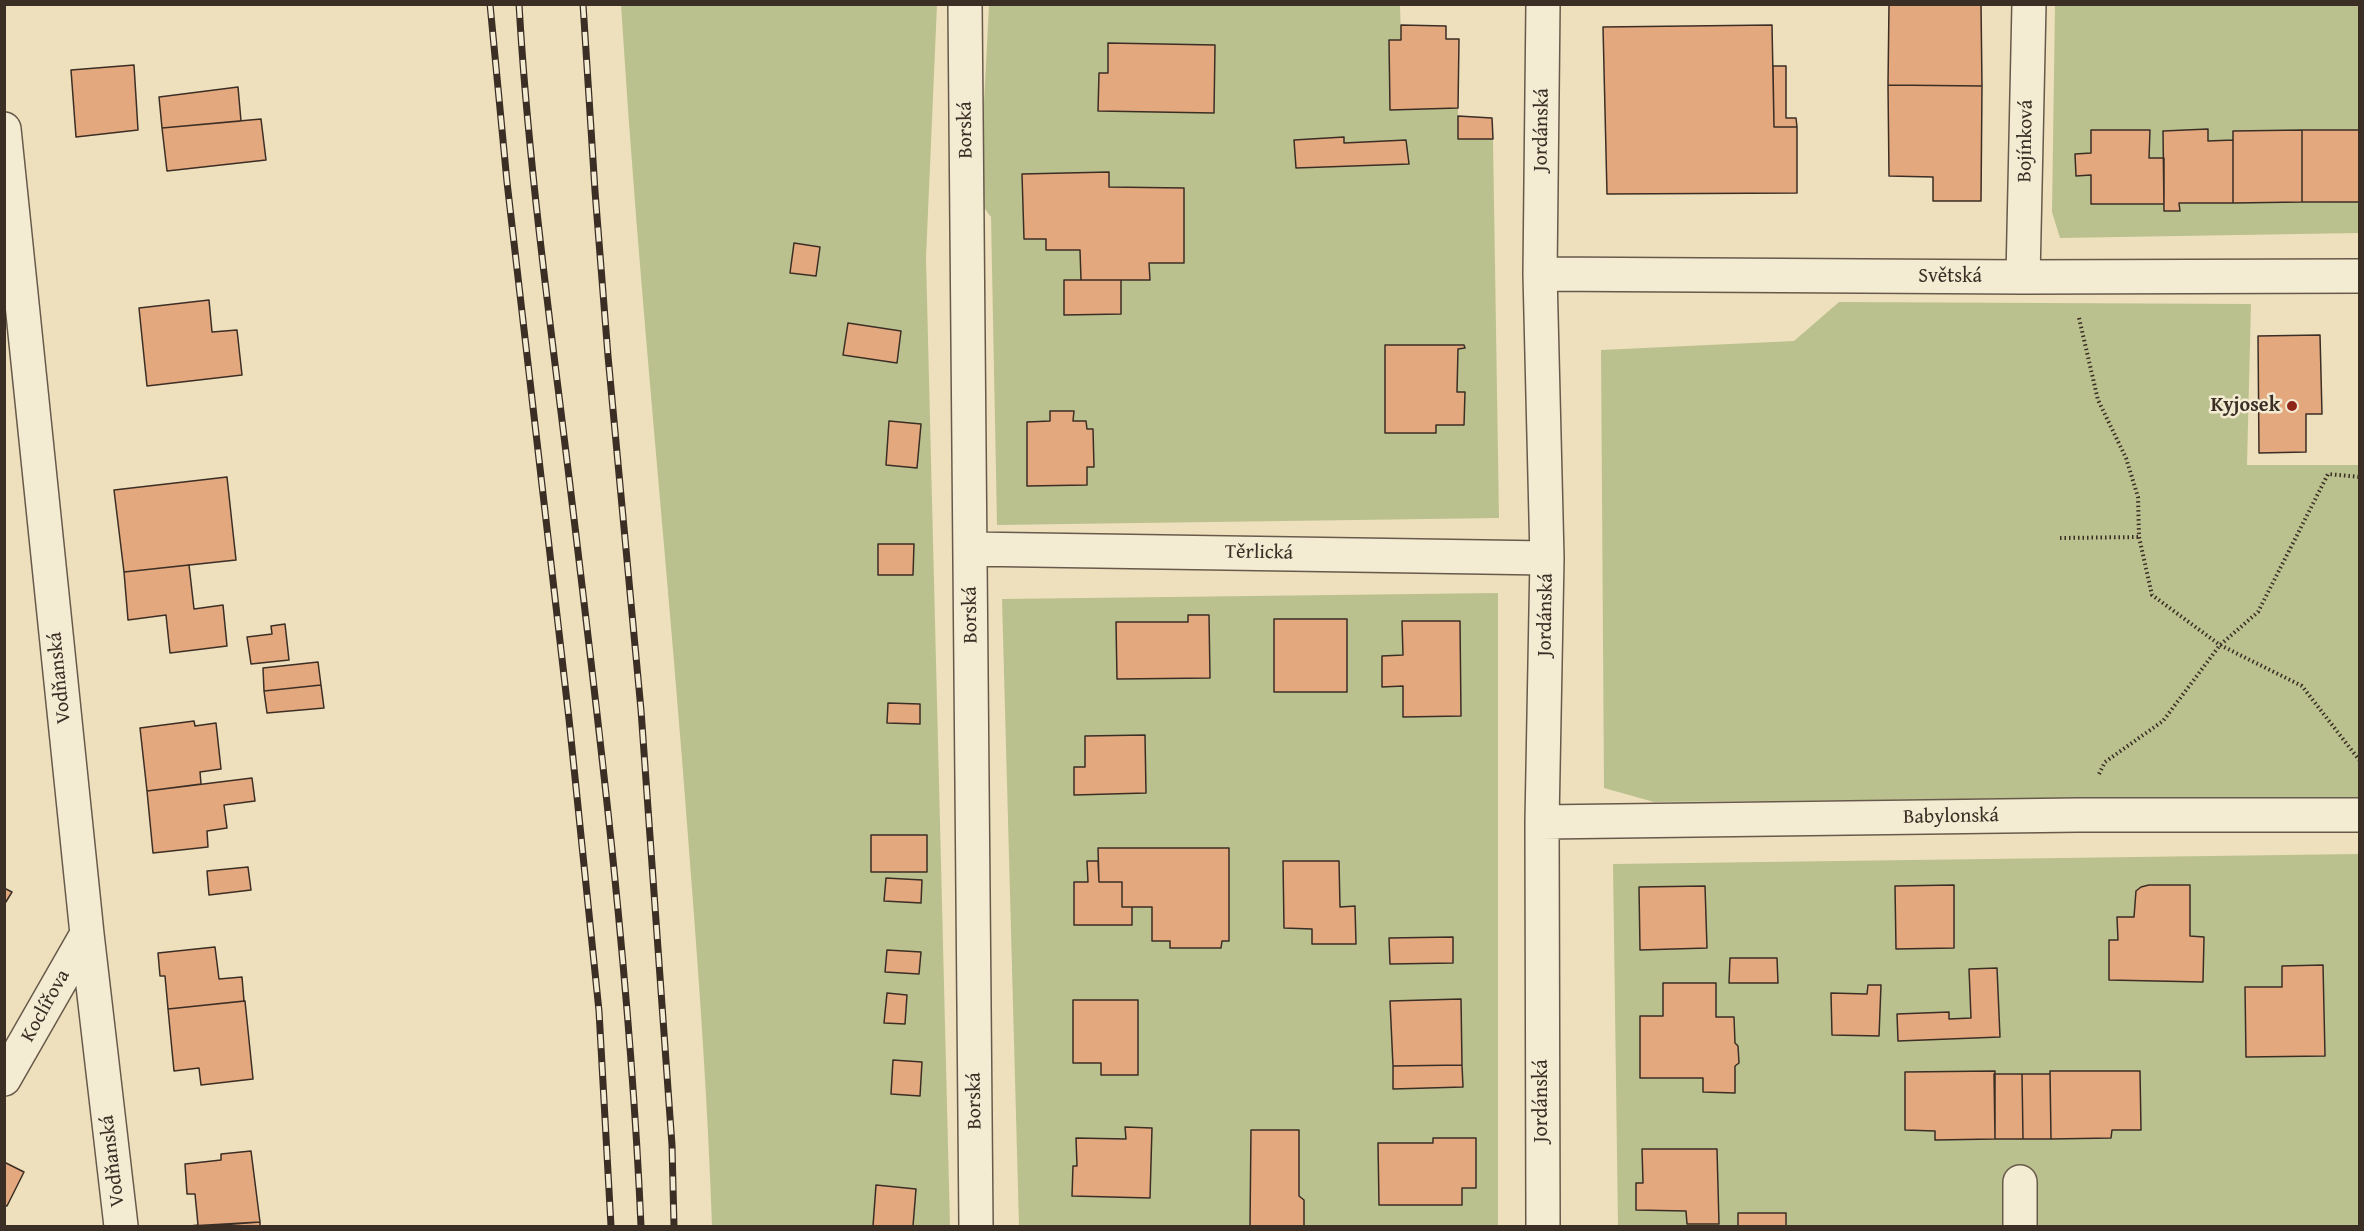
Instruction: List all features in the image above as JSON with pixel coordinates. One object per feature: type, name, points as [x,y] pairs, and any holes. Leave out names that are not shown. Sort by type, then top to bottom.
[{"type":"street","name":"Borská","points":[[965,4],[976,1227]]},
{"type":"street","name":"Jordánská","points":[[1543,4],[1540,274],[1547,558],[1542,822],[1543,1227]]},
{"type":"street","name":"Bojínková","points":[[2024,277],[2030,4]]},
{"type":"street","name":"Vodňanská","points":[[4,129],[87,934],[121,1227]]},
{"type":"street","name":"Světská","points":[[1540,274],[2024,277],[2360,276]]},
{"type":"street","name":"Těrlická","points":[[970,549],[1547,558]]},
{"type":"street","name":"Babylonská","points":[[1542,822],[2079,815],[2360,815]]},
{"type":"street","name":"Koclířova","points":[[4,1079],[87,934]]},
{"type":"street","points":[[2020,1182],[2020,1227]]},
{"type":"path","points":[[2073,276],[2076,304],[2098,400],[2126,458],[2138,497],[2139,537],[2152,595],[2220,645],[2302,686],[2360,761]]},
{"type":"path","points":[[2079,815],[2105,762],[2163,721],[2220,645],[2258,612],[2328,474],[2360,477]]},
{"type":"path","points":[[2060,538],[2139,537]]},
{"type":"green space","points":[[621,5],[937,5],[926,258],[950,1226],[712,1226],[694,920]]},
{"type":"green space","points":[[989,5],[1400,5],[1401,40],[1389,40],[1390,110],[1458,108],[1458,139],[1493,139],[1499,518],[997,525],[991,217],[979,201]],"holes":[[[1109,43],[1215,45],[1214,113],[1099,111],[1099,74],[1108,73]],[[1344,137],[1344,143],[1406,140],[1409,164],[1296,168],[1295,140]],[[1022,174],[1109,187],[1184,189],[1184,263],[1149,263],[1149,280],[1121,280],[1121,314],[1065,315],[1064,280],[1081,280],[1080,250],[1047,250],[1046,239],[1024,239]],[[1385,345],[1464,345],[1465,348],[1458,349],[1457,392],[1465,393],[1464,425],[1436,425],[1436,433],[1385,433]],[[1050,411],[1074,411],[1073,421],[1086,421],[1087,429],[1093,429],[1087,467],[1087,485],[1027,485],[1027,422],[1050,421]]]},
{"type":"green space","points":[[2055,5],[2359,5],[2359,130],[2234,131],[2233,140],[2208,141],[2208,129],[2164,131],[2164,158],[2149,158],[2149,130],[2091,130],[2091,153],[2075,155],[2076,176],[2091,175],[2164,204],[2164,211],[2179,211],[2179,203],[2359,202],[2359,233],[2060,238],[2052,212]]},
{"type":"green space","points":[[1839,302],[2251,304],[2247,465],[2359,465],[2359,801],[2087,798],[1654,802],[1604,788],[1601,350],[1794,341]]},
{"type":"green space","points":[[1498,593],[1498,1226],[1304,1226],[1304,1200],[1299,1196],[1299,1130],[1251,1130],[1250,1226],[1019,1226],[1002,599]],"holes":[[[1189,615],[1209,615],[1210,678],[1117,679],[1117,622],[1188,622]],[[1275,619],[1347,619],[1347,692],[1275,692]],[[1402,621],[1460,621],[1461,716],[1403,717],[1403,686],[1382,686],[1382,656],[1403,655]],[[1145,735],[1146,793],[1075,795],[1085,767],[1085,736]],[[1099,848],[1228,848],[1229,941],[1222,941],[1221,948],[1170,948],[1170,941],[1152,941],[1152,907],[1132,907],[1132,925],[1075,925],[1074,882],[1088,882],[1087,862],[1098,861]],[[1284,861],[1339,861],[1340,907],[1355,906],[1356,944],[1312,944],[1312,929],[1284,928]],[[1452,937],[1453,963],[1390,963],[1390,938]],[[1460,999],[1463,1087],[1393,1089],[1391,1001]],[[1073,1000],[1137,1000],[1138,1075],[1102,1075],[1101,1063],[1073,1063]],[[1125,1127],[1152,1129],[1072,1196],[1073,1167],[1077,1166],[1077,1138],[1126,1139]],[[1433,1138],[1476,1138],[1476,1188],[1462,1188],[1433,1143]]]},
{"type":"green space","points":[[2359,854],[2359,1226],[1786,1226],[1786,1213],[1739,1213],[1738,1226],[1618,1226],[1613,864]],"holes":[[[1954,885],[1954,948],[1896,949],[1895,886]],[[2149,885],[2190,885],[2190,936],[2204,937],[2203,982],[2109,980],[2109,940],[2118,940],[2117,917],[2134,917],[2136,891]],[[1705,886],[1707,948],[1640,950],[1639,887]],[[1730,958],[1777,959],[1777,983],[1730,983]],[[2282,966],[2323,966],[2325,1056],[2246,1056],[2245,988],[2282,987]],[[1997,968],[1999,1037],[1898,1040],[1898,1014],[1949,1012],[1949,1019],[1971,1018],[1969,969]],[[1868,985],[1880,985],[1879,1036],[1832,1035],[1831,994],[1867,994]],[[1640,1017],[1734,1017],[1735,1043],[1738,1046],[1739,1062],[1735,1066],[1735,1092],[1703,1092],[1703,1078],[1640,1078]],[[1994,1071],[1995,1074],[2050,1074],[2051,1071],[2140,1071],[2141,1129],[2112,1130],[2111,1138],[1935,1140],[1935,1131],[1905,1130],[1905,1072]],[[1643,1149],[1717,1149],[1719,1224],[1687,1224],[1686,1211],[1636,1210],[1636,1183],[1643,1183]]]},
{"type":"building","points":[[1889,4],[1981,4],[1982,86],[1888,85]]},
{"type":"building","points":[[1401,25],[1446,26],[1446,39],[1459,39],[1458,108],[1390,110],[1389,40],[1401,40]]},
{"type":"building","points":[[1772,25],[1774,127],[1797,127],[1797,193],[1607,194],[1603,27]]},
{"type":"building","points":[[1108,43],[1215,45],[1214,113],[1098,111],[1099,73],[1108,73]]},
{"type":"building","points":[[134,65],[138,130],[76,137],[71,70]]},
{"type":"building","points":[[1773,66],[1786,66],[1786,118],[1796,118],[1797,127],[1774,127]]},
{"type":"building","points":[[1888,85],[1982,86],[1981,201],[1933,201],[1933,177],[1889,176]]},
{"type":"building","points":[[238,87],[241,121],[162,128],[159,97]]},
{"type":"building","points":[[1458,116],[1492,118],[1493,139],[1458,139]]},
{"type":"building","points":[[261,119],[266,160],[167,171],[162,128]]},
{"type":"building","points":[[2208,129],[2208,141],[2233,140],[2233,203],[2179,203],[2180,211],[2164,211],[2163,131]]},
{"type":"building","points":[[2091,130],[2150,130],[2149,158],[2164,158],[2164,204],[2091,204],[2091,175],[2076,176],[2075,154],[2091,153]]},
{"type":"building","points":[[2302,130],[2360,130],[2360,202],[2302,202]]},
{"type":"building","points":[[2302,130],[2302,202],[2233,203],[2233,131]]},
{"type":"building","points":[[1344,137],[1344,143],[1406,140],[1409,164],[1296,168],[1294,140]]},
{"type":"building","points":[[1109,172],[1109,187],[1184,188],[1184,263],[1149,263],[1150,280],[1081,280],[1080,250],[1046,250],[1046,239],[1024,239],[1022,174]]},
{"type":"building","points":[[794,243],[820,247],[816,276],[790,273]]},
{"type":"building","points":[[1064,280],[1121,280],[1121,314],[1064,315]]},
{"type":"building","points":[[209,300],[212,332],[237,330],[242,375],[147,386],[139,308]]},
{"type":"building","points":[[848,323],[901,331],[897,363],[843,355]]},
{"type":"building","points":[[2320,335],[2322,414],[2306,414],[2306,452],[2259,453],[2258,336]]},
{"type":"building","points":[[1385,345],[1464,345],[1465,348],[1458,349],[1457,392],[1465,392],[1464,425],[1436,425],[1436,433],[1385,433]]},
{"type":"building","points":[[1050,411],[1074,411],[1073,421],[1086,421],[1087,429],[1093,429],[1094,467],[1087,467],[1087,485],[1027,486],[1027,422],[1050,421]]},
{"type":"building","points":[[889,421],[921,424],[917,468],[886,465]]},
{"type":"building","points":[[227,477],[236,560],[124,572],[114,490]]},
{"type":"building","points":[[878,544],[914,544],[913,575],[878,575]]},
{"type":"building","points":[[189,565],[194,609],[223,605],[227,646],[170,653],[166,615],[128,620],[124,572]]},
{"type":"building","points":[[1188,615],[1209,615],[1210,678],[1117,679],[1116,622],[1188,622]]},
{"type":"building","points":[[1274,619],[1347,619],[1347,692],[1274,692]]},
{"type":"building","points":[[1402,621],[1460,621],[1461,716],[1403,717],[1403,686],[1382,687],[1382,656],[1403,655]]},
{"type":"building","points":[[285,624],[289,660],[251,664],[247,637],[272,634],[271,626]]},
{"type":"building","points":[[318,662],[321,685],[264,691],[263,668]]},
{"type":"building","points":[[321,685],[324,708],[267,713],[264,691]]},
{"type":"building","points":[[888,703],[920,704],[920,724],[887,723]]},
{"type":"building","points":[[194,721],[195,726],[216,723],[221,769],[200,772],[201,784],[147,791],[140,728]]},
{"type":"building","points":[[1145,735],[1146,793],[1074,795],[1074,767],[1085,767],[1085,736]]},
{"type":"building","points":[[252,778],[255,801],[224,805],[227,828],[207,831],[208,847],[153,853],[147,791]]},
{"type":"building","points":[[871,835],[927,835],[927,872],[871,872]]},
{"type":"building","points":[[1098,848],[1229,848],[1229,941],[1222,941],[1221,948],[1170,948],[1170,941],[1152,941],[1152,907],[1122,907],[1122,882],[1099,882]]},
{"type":"building","points":[[1087,861],[1098,861],[1099,882],[1122,882],[1122,907],[1132,907],[1132,925],[1074,925],[1074,882],[1088,882]]},
{"type":"building","points":[[1283,861],[1339,861],[1340,907],[1355,906],[1356,944],[1312,944],[1312,929],[1284,928]]},
{"type":"building","points":[[248,867],[251,890],[209,895],[207,871]]},
{"type":"building","points":[[886,878],[922,880],[921,903],[884,901]]},
{"type":"building","points":[[1954,885],[1954,948],[1896,949],[1895,886]]},
{"type":"building","points":[[2149,885],[2190,885],[2190,936],[2204,937],[2203,982],[2109,980],[2109,940],[2118,940],[2117,917],[2134,917],[2136,891]]},
{"type":"building","points":[[1705,886],[1707,948],[1640,950],[1639,887]]},
{"type":"building","points":[[4,888],[12,892],[4,905]]},
{"type":"building","points":[[1453,937],[1453,963],[1390,964],[1389,938]]},
{"type":"building","points":[[215,947],[219,979],[242,977],[244,1001],[168,1009],[165,976],[160,976],[158,953]]},
{"type":"building","points":[[887,950],[921,952],[919,974],[885,972]]},
{"type":"building","points":[[1730,958],[1777,958],[1778,983],[1729,983]]},
{"type":"building","points":[[2323,965],[2325,1056],[2246,1057],[2245,987],[2282,987],[2282,966]]},
{"type":"building","points":[[1997,968],[2000,1037],[1898,1041],[1897,1014],[1949,1012],[1949,1019],[1971,1018],[1969,969]]},
{"type":"building","points":[[1663,983],[1716,983],[1716,1017],[1734,1017],[1735,1043],[1738,1046],[1739,1063],[1735,1066],[1735,1093],[1703,1092],[1703,1078],[1640,1078],[1640,1016],[1663,1016]]},
{"type":"building","points":[[1868,985],[1881,985],[1879,1036],[1832,1035],[1831,993],[1867,994]]},
{"type":"building","points":[[887,993],[907,995],[905,1024],[884,1023]]},
{"type":"building","points":[[1461,999],[1462,1065],[1393,1066],[1390,1001]]},
{"type":"building","points":[[1073,1000],[1138,1000],[1138,1075],[1101,1075],[1101,1063],[1073,1063]]},
{"type":"building","points":[[245,1001],[253,1079],[201,1085],[199,1068],[174,1071],[168,1009]]},
{"type":"building","points":[[893,1060],[922,1062],[920,1096],[891,1094]]},
{"type":"building","points":[[1462,1065],[1463,1087],[1393,1089],[1393,1066]]},
{"type":"building","points":[[1995,1071],[1995,1139],[1935,1140],[1935,1131],[1905,1130],[1905,1072]]},
{"type":"building","points":[[2050,1071],[2140,1071],[2141,1130],[2112,1130],[2111,1138],[2051,1139]]},
{"type":"building","points":[[1994,1074],[2022,1074],[2023,1139],[1995,1139]]},
{"type":"building","points":[[2022,1074],[2050,1074],[2051,1139],[2023,1139]]},
{"type":"building","points":[[1125,1127],[1152,1128],[1150,1198],[1072,1196],[1073,1166],[1077,1166],[1076,1138],[1126,1139]]},
{"type":"building","points":[[1251,1130],[1299,1130],[1299,1196],[1304,1200],[1304,1226],[1250,1226]]},
{"type":"building","points":[[1433,1138],[1476,1138],[1476,1188],[1462,1188],[1462,1205],[1379,1205],[1378,1143],[1433,1143]]},
{"type":"building","points":[[1642,1149],[1717,1149],[1719,1224],[1687,1224],[1686,1211],[1636,1210],[1636,1183],[1643,1183]]},
{"type":"building","points":[[251,1151],[260,1222],[190,1226],[198,1225],[195,1194],[187,1194],[185,1164],[221,1160],[221,1154]]},
{"type":"building","points":[[4,1162],[24,1172],[7,1206],[4,1205]]},
{"type":"building","points":[[876,1185],[916,1189],[913,1226],[873,1226]]},
{"type":"building","points":[[1738,1213],[1786,1213],[1786,1226],[1738,1226]]},
{"type":"building","points":[[260,1222],[260,1226],[208,1226]]},
{"type":"railway","points":[[490,4],[507,182],[569,719],[599,1011],[611,1226]]},
{"type":"railway","points":[[519,4],[540,241],[612,851],[629,1039],[641,1226]]},
{"type":"railway","points":[[583,4],[608,356],[641,710],[672,1145],[674,1226]]},
{"type":"place","name":"Kyjosek","points":[[2292,406]]}]
